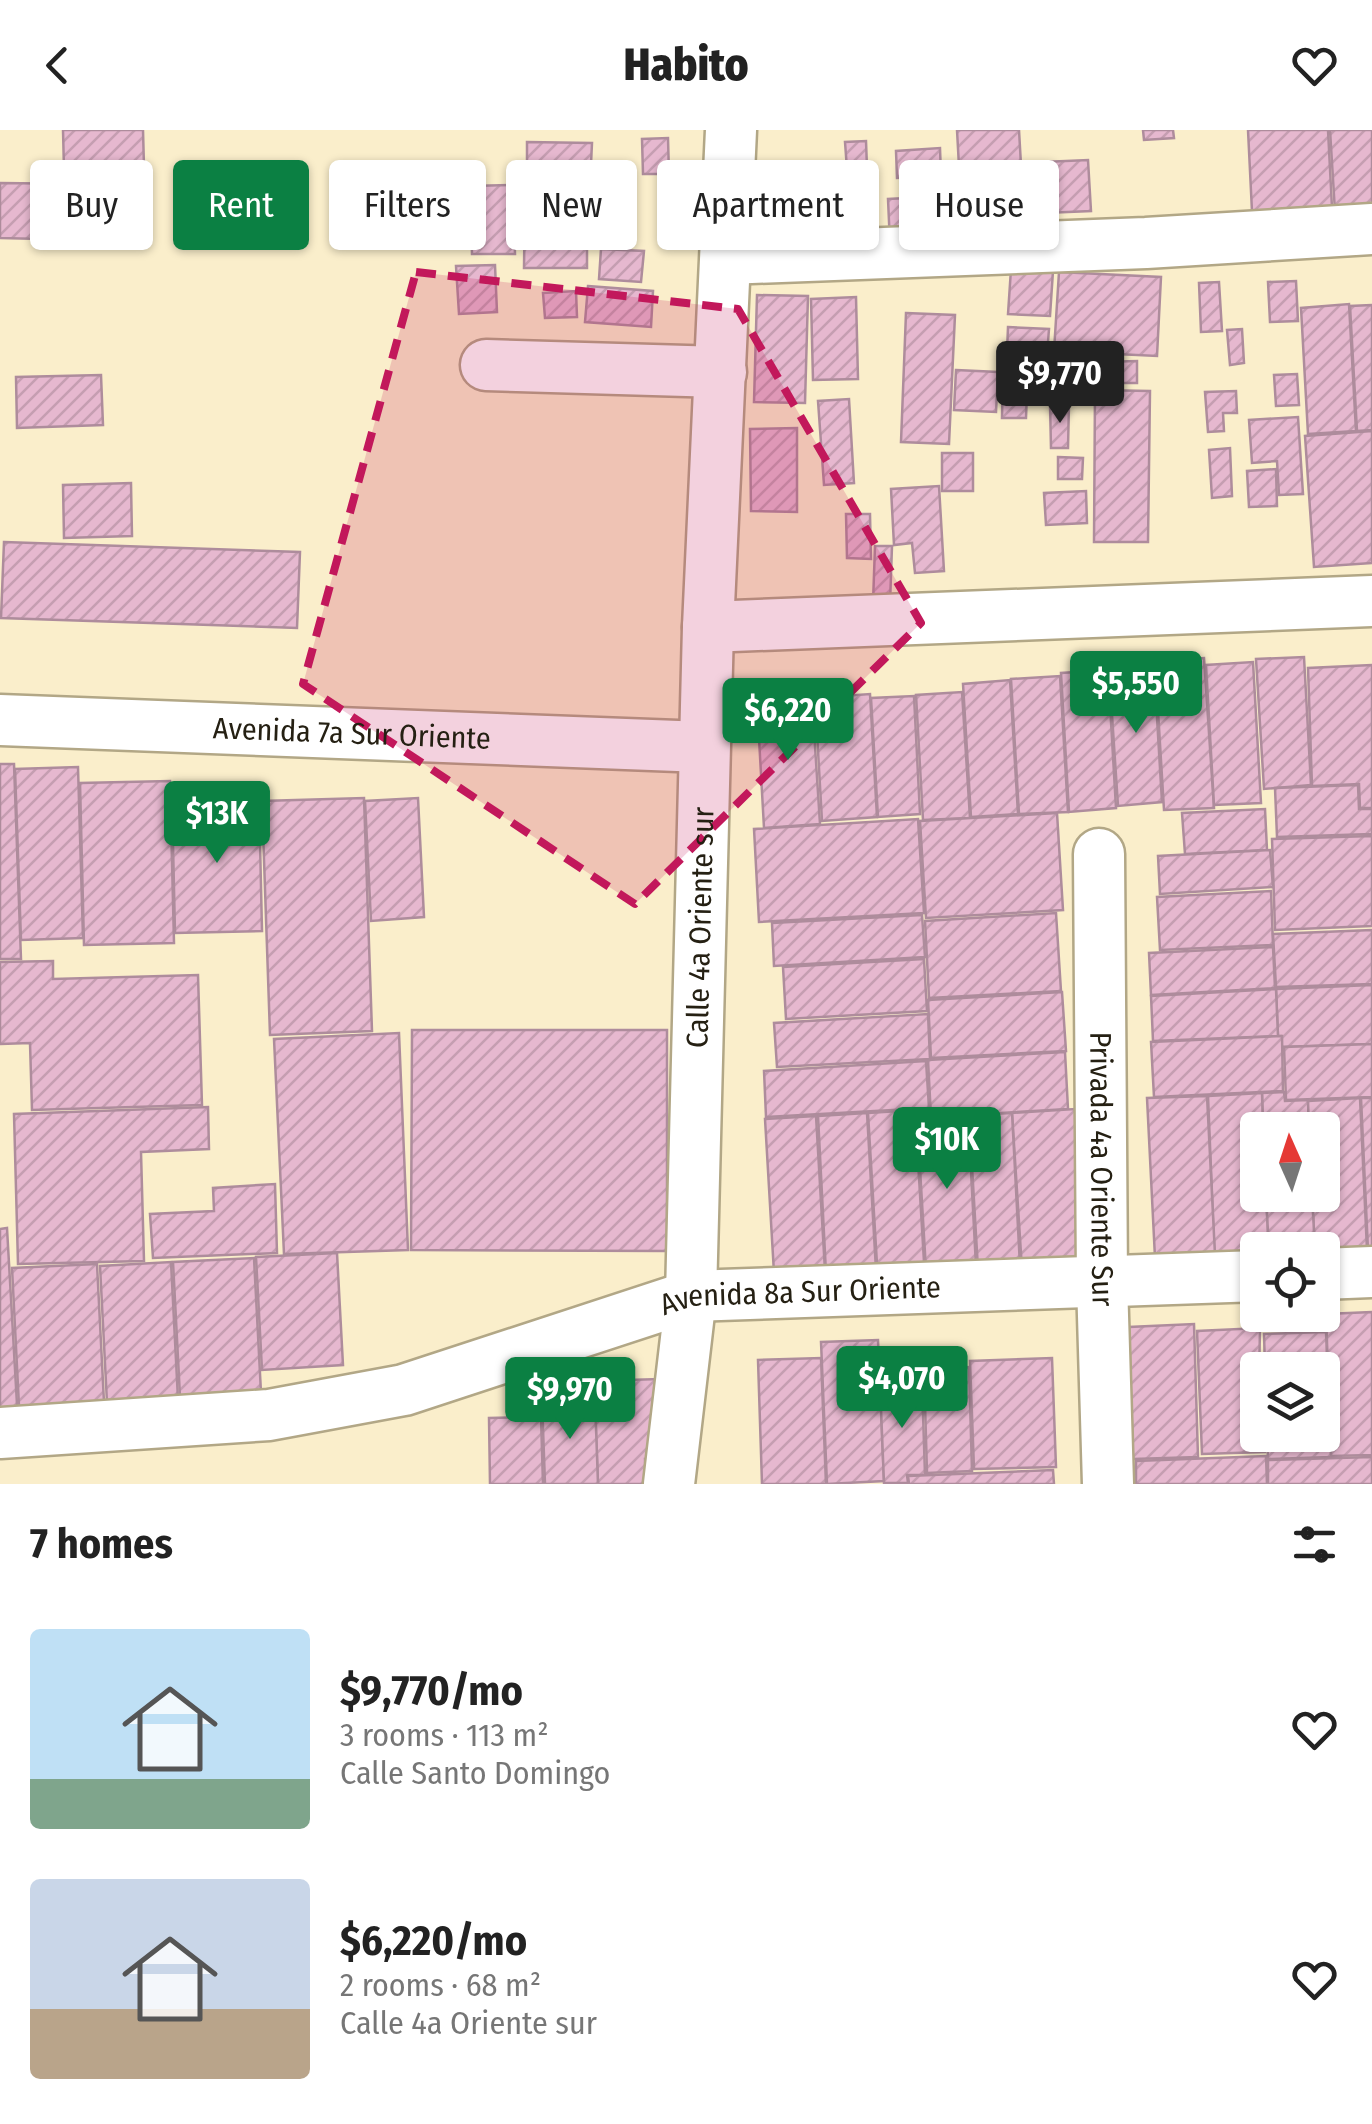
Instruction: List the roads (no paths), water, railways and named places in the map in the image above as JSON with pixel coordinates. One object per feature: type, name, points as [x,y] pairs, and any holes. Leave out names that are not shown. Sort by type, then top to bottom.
[{"type":"street","name":"Calle 4a Oriente sur","points":[[669,1484],[691,1296],[708,627],[731,130]]},
{"type":"street","points":[[727,259],[1146,243],[1372,229]]},
{"type":"street","points":[[486,365],[721,372]]},
{"type":"street","points":[[708,627],[1372,601]]},
{"type":"street","name":"Avenida 7a Sur Oriente","points":[[0,720],[704,747]]},
{"type":"street","name":"Privada 4a Oriente Sur","points":[[1099,854],[1102,1282],[1108,1484]]},
{"type":"street","points":[[1340,1273],[1372,1272]]},
{"type":"street","name":"Avenida 8a Sur Oriente","points":[[0,1433],[269,1415],[404,1390],[691,1296],[1240,1277]]}]
